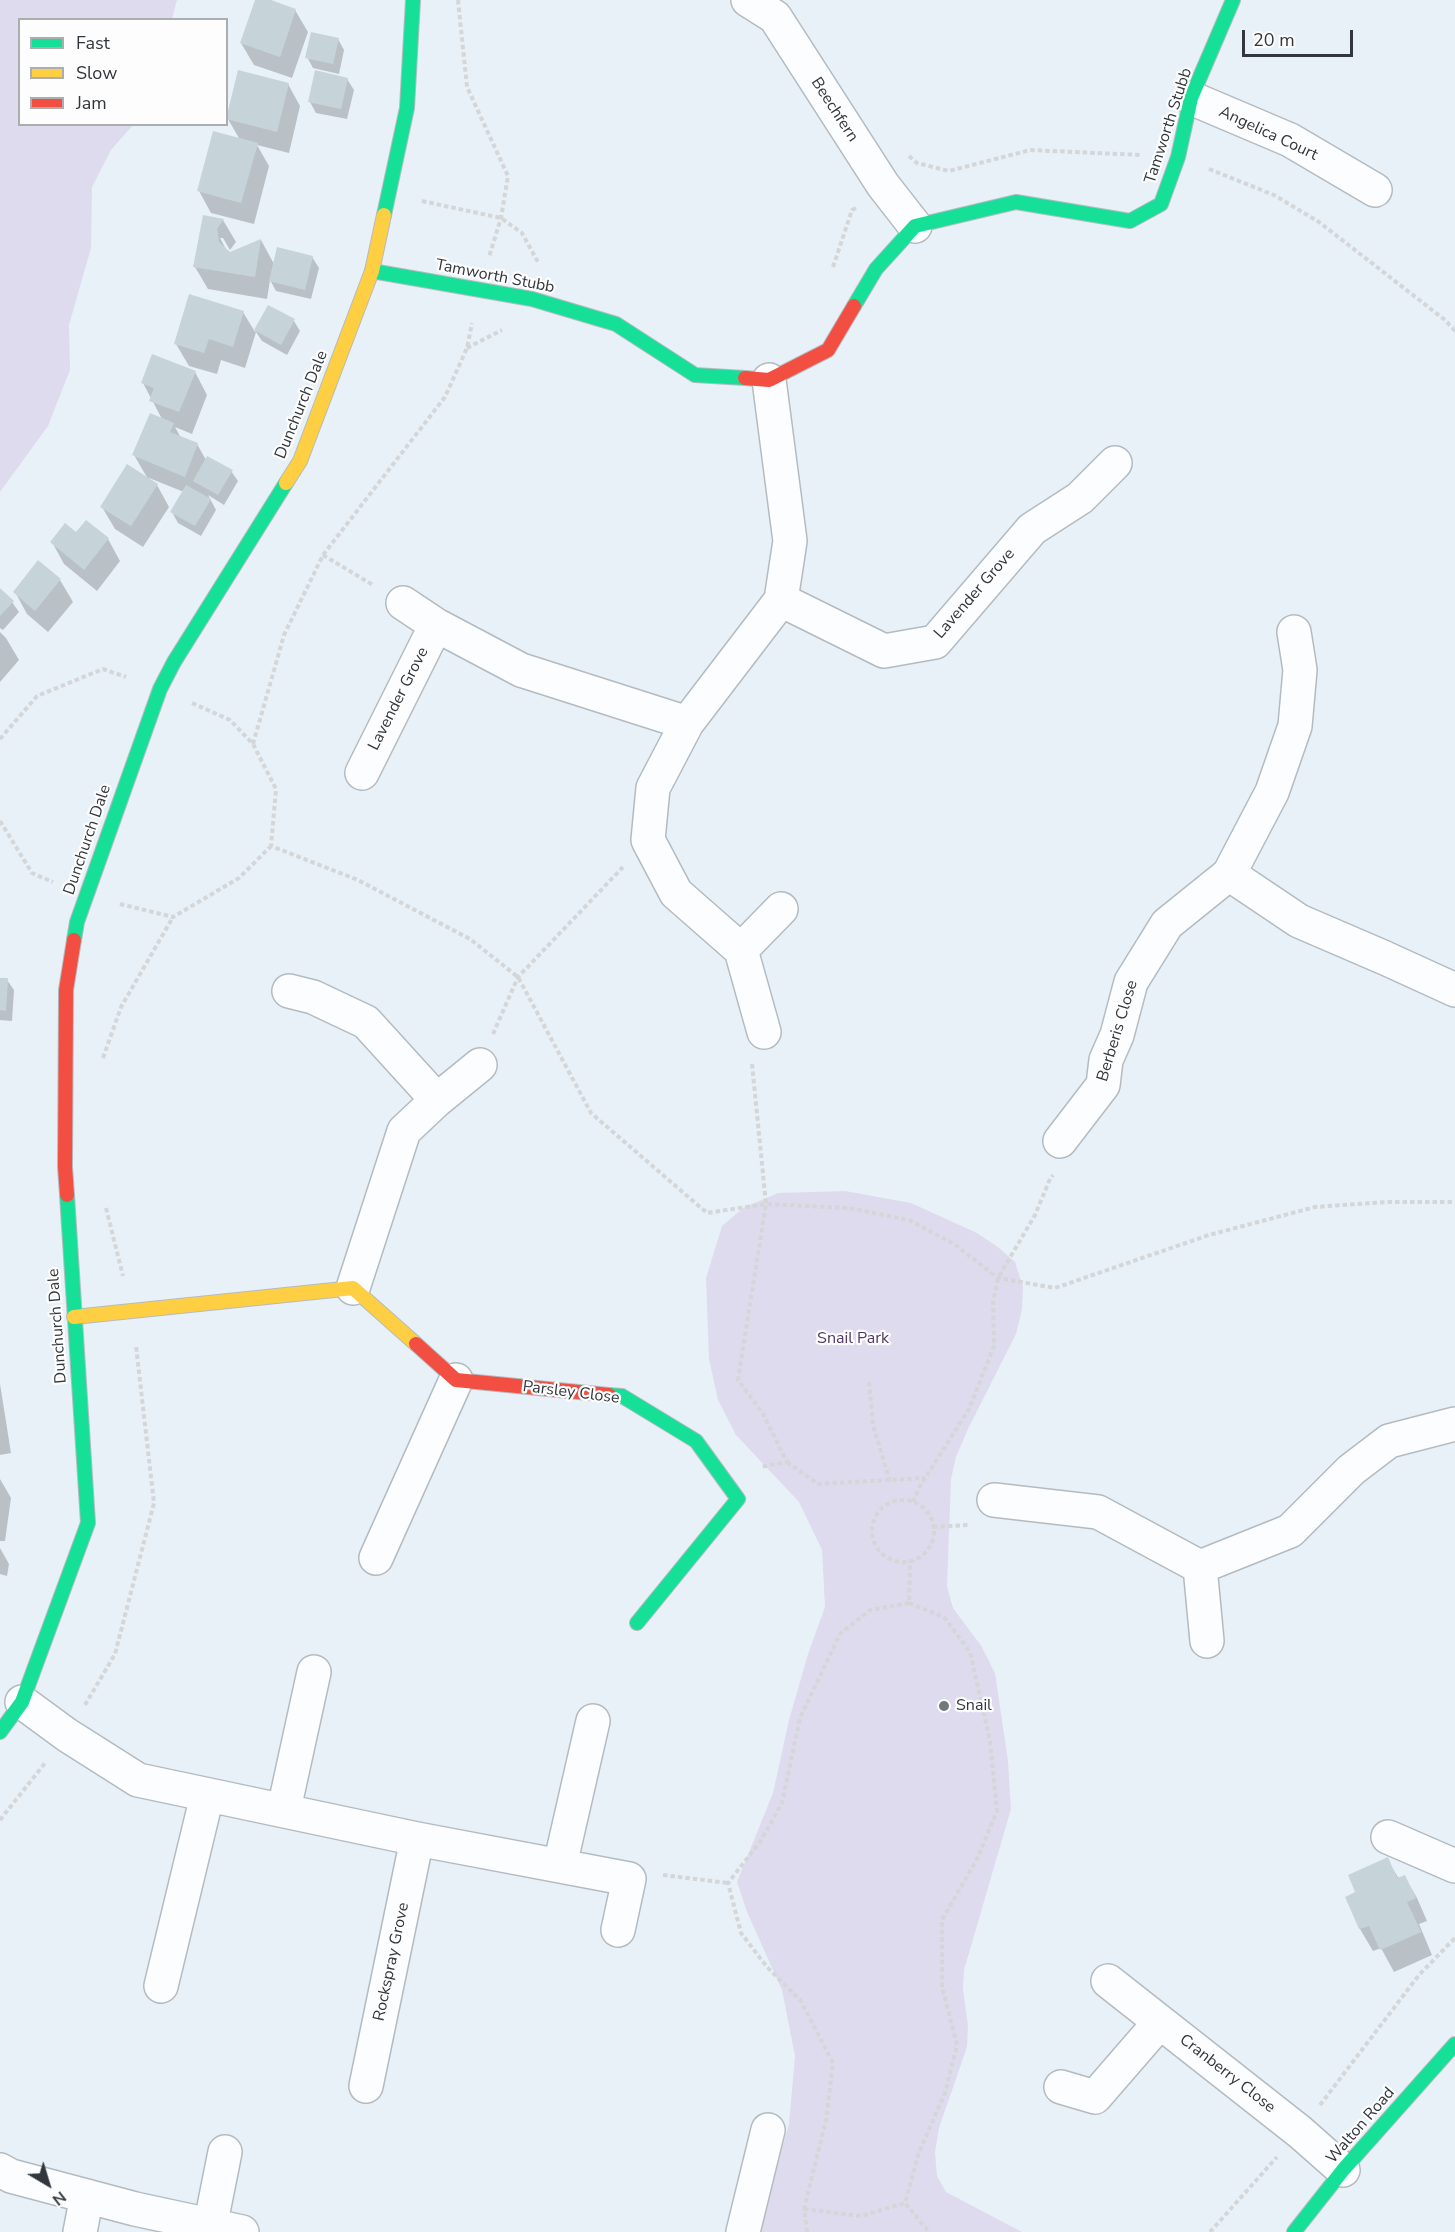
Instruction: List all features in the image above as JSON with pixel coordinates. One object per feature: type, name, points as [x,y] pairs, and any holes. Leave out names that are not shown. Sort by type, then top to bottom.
[{"type":"street","name":"Dunchurch Dale","points":[[0,1732],[22,1702],[88,1523],[65,1167],[66,990],[77,922],[160,689],[300,461],[372,271],[407,108],[413,0]]},
{"type":"street","name":"Beechfern","points":[[748,0],[775,17],[883,185],[915,226]]},
{"type":"street","name":"Tamworth Stubb","points":[[915,226],[1016,202],[1130,221],[1161,204],[1178,157],[1191,98],[1233,0]]},
{"type":"street","name":"Angelica Court","points":[[1191,98],[1290,140],[1376,190]]},
{"type":"street","points":[[764,1032],[741,950],[676,893],[648,840],[653,788],[687,723],[781,600],[790,541],[769,380],[828,350],[876,269],[915,226]]},
{"type":"street","name":"Tamworth Stubb","points":[[372,271],[532,299],[616,324],[695,375],[769,380]]},
{"type":"street","name":"Lavender Grove","points":[[781,600],[884,651],[935,642],[1032,529],[1080,498],[1115,463]]},
{"type":"street","points":[[403,603],[436,625],[521,670],[687,723]]},
{"type":"street","name":"Lavender Grove","points":[[362,773],[436,625]]},
{"type":"street","name":"Berberis Close","points":[[1060,1141],[1103,1085],[1106,1060],[1118,1035],[1131,982],[1167,924],[1229,874],[1272,792],[1295,726],[1300,670],[1294,632]]},
{"type":"street","points":[[1229,874],[1299,921],[1455,990]]},
{"type":"street","points":[[741,950],[781,909]]},
{"type":"street","points":[[289,991],[313,997],[366,1022],[437,1100]]},
{"type":"street","points":[[353,1288],[404,1131],[480,1065]]},
{"type":"street","points":[[74,1317],[353,1288],[456,1380],[376,1558]]},
{"type":"street","name":"Parsley Close","points":[[456,1380],[622,1396],[696,1441],[721,1474],[738,1499],[637,1623]]},
{"type":"street","points":[[1200,1567],[1290,1531],[1351,1470],[1389,1441],[1455,1424]]},
{"type":"street","points":[[994,1500],[1098,1512],[1200,1567]]},
{"type":"street","points":[[1200,1567],[1207,1641]]},
{"type":"street","points":[[284,1809],[314,1672]]},
{"type":"street","points":[[22,1702],[67,1735],[138,1780],[207,1796],[284,1809],[417,1839],[629,1879],[618,1930]]},
{"type":"street","points":[[560,1865],[593,1720]]},
{"type":"street","points":[[161,1986],[207,1796]]},
{"type":"street","points":[[1388,1837],[1455,1866]]},
{"type":"street","name":"Rockspray Grove","points":[[366,2086],[417,1839]]},
{"type":"street","name":"Cranberry Close","points":[[1108,1981],[1300,2132],[1343,2170]]},
{"type":"street","points":[[1061,2087],[1095,2097],[1160,2022]]},
{"type":"street","name":"Walton Road","points":[[1294,2232],[1343,2170],[1455,2044]]},
{"type":"street","points":[[744,2232],[768,2130]]},
{"type":"street","points":[[209,2229],[225,2152]]},
{"type":"street","points":[[0,2170],[11,2176],[209,2229],[242,2232]]},
{"type":"street","points":[[80,2232],[87,2196]]},
{"type":"path","points":[[253,744],[284,635],[322,555],[446,397],[467,348],[478,291],[501,219],[508,176],[467,87],[458,0]]},
{"type":"path","points":[[901,148],[917,163],[949,171],[1030,150],[1178,157],[1274,195],[1318,222],[1445,320],[1455,331]]},
{"type":"path","points":[[832,270],[852,210],[883,185],[917,163]]},
{"type":"path","points":[[387,194],[501,219],[522,233],[537,263],[548,267]]},
{"type":"path","points":[[322,555],[403,603]]},
{"type":"path","points":[[0,739],[37,696],[103,669],[160,689],[230,720],[253,744],[276,789],[271,846],[358,880],[470,939],[518,977],[591,1113],[707,1213],[766,1204],[849,1208],[909,1220],[954,1244],[998,1278],[1055,1288],[1209,1234],[1315,1207],[1387,1202],[1455,1202]]},
{"type":"path","points":[[480,1065],[518,977],[648,840]]},
{"type":"path","points":[[764,1032],[751,1052],[766,1204],[738,1380],[763,1414],[787,1462],[818,1484],[890,1482],[926,1478]]},
{"type":"path","points":[[912,1502],[969,1409],[994,1346],[993,1302],[998,1278],[1035,1215],[1050,1179],[1071,1156],[1060,1141]]},
{"type":"path","points":[[869,1382],[873,1425],[890,1482]]},
{"type":"path","points":[[721,1474],[787,1462]]},
{"type":"path","points":[[895,1501],[912,1502],[928,1512],[933,1521],[934,1533],[928,1550],[910,1562],[888,1559],[879,1552],[874,1544],[872,1526],[885,1506],[895,1501]]},
{"type":"path","points":[[909,1603],[910,1562]]},
{"type":"path","points":[[728,1883],[760,1842],[782,1803],[800,1718],[840,1634],[870,1610],[909,1603],[944,1617],[970,1652],[990,1742],[996,1811],[977,1859],[942,1920],[942,1987],[957,2045],[945,2093],[919,2152],[905,2203]]},
{"type":"path","points":[[629,1879],[639,1872],[728,1883]]},
{"type":"path","points":[[728,1883],[741,1933],[767,1967],[801,2001],[833,2062],[826,2120],[804,2209],[807,2232]]},
{"type":"path","points":[[1209,2232],[1300,2132],[1419,1975],[1455,1938]]},
{"type":"path","points":[[804,2209],[861,2216],[905,2203]]},
{"type":"path","points":[[905,2203],[929,2232]]},
{"type":"green space","points":[[0,0],[177,0],[172,18],[18,18],[18,126],[132,126],[111,150],[92,187],[91,248],[69,325],[70,370],[48,426],[0,492]]},
{"type":"green space","name":"Snail Park","points":[[845,1191],[911,1203],[977,1233],[1015,1262],[1023,1287],[1022,1309],[1016,1334],[968,1429],[956,1457],[951,1479],[947,1586],[953,1608],[982,1647],[995,1673],[1008,1761],[1011,1809],[964,1970],[963,1989],[968,2026],[967,2047],[939,2128],[935,2152],[937,2176],[946,2192],[1022,2232],[758,2232],[789,2124],[795,2056],[782,1990],[747,1912],[737,1882],[773,1793],[789,1720],[808,1654],[825,1607],[822,1550],[799,1502],[736,1435],[718,1400],[709,1359],[706,1278],[722,1226],[743,1208],[778,1193]]},
{"type":"building","points":[[255,0],[271,0],[296,9],[280,57],[240,43]]},
{"type":"building","points":[[311,32],[339,38],[333,64],[305,58]]},
{"type":"building","points":[[238,70],[289,83],[277,132],[228,120]]},
{"type":"building","points":[[315,70],[348,78],[341,109],[308,102]]},
{"type":"building","points":[[213,131],[258,143],[241,203],[197,191]]},
{"type":"building","points":[[203,215],[224,219],[217,229],[219,242],[230,252],[261,239],[255,277],[193,267]]},
{"type":"building","points":[[277,247],[313,256],[305,290],[269,281]]},
{"type":"building","points":[[189,294],[244,311],[233,347],[209,339],[204,353],[174,344]]},
{"type":"building","points":[[268,305],[295,319],[281,345],[254,330]]},
{"type":"building","points":[[152,354],[196,371],[179,412],[149,401],[154,388],[141,383]]},
{"type":"building","points":[[150,413],[174,423],[170,432],[198,443],[185,477],[132,455]]},
{"type":"building","points":[[207,456],[233,470],[218,495],[193,481]]},
{"type":"building","points":[[127,464],[158,484],[131,526],[100,507]]},
{"type":"building","points":[[186,485],[211,499],[195,526],[170,512]]},
{"type":"building","points":[[86,520],[109,538],[84,570],[50,542],[65,523],[76,532]]},
{"type":"building","points":[[38,560],[61,579],[35,611],[13,592]]},
{"type":"building","points":[[0,588],[14,601],[0,616]]},
{"type":"building","points":[[0,978],[8,978],[6,1011],[0,1010]]},
{"type":"building","points":[[1388,1857],[1397,1878],[1405,1875],[1416,1898],[1407,1902],[1421,1932],[1380,1950],[1369,1926],[1359,1929],[1345,1897],[1355,1892],[1348,1875]]},
{"type":"traffic: fast","points":[[384,215],[407,108],[413,0]]},
{"type":"traffic: fast","points":[[854,306],[876,269],[915,226],[1016,202],[1130,221],[1161,204],[1178,157],[1191,98],[1233,0]]},
{"type":"traffic: fast","points":[[372,271],[532,299],[616,324],[695,375],[745,378]]},
{"type":"traffic: fast","points":[[74,940],[77,922],[160,689],[174,662],[286,483]]},
{"type":"traffic: fast","points":[[0,1732],[22,1702],[88,1523],[67,1195]]},
{"type":"traffic: fast","points":[[609,1395],[622,1396],[696,1441],[738,1499],[637,1623]]},
{"type":"traffic: fast","points":[[1294,2232],[1343,2170],[1455,2044]]},
{"type":"traffic: slow","points":[[286,483],[300,461],[372,271],[384,215]]},
{"type":"traffic: slow","points":[[74,1317],[353,1288],[416,1344]]},
{"type":"traffic: jam","points":[[745,378],[769,380],[828,350],[854,306]]},
{"type":"traffic: jam","points":[[67,1195],[65,1167],[66,990],[74,940]]},
{"type":"traffic: jam","points":[[416,1344],[456,1380],[609,1395]]},
{"type":"place","name":"Snail","points":[[944,1706]]}]
